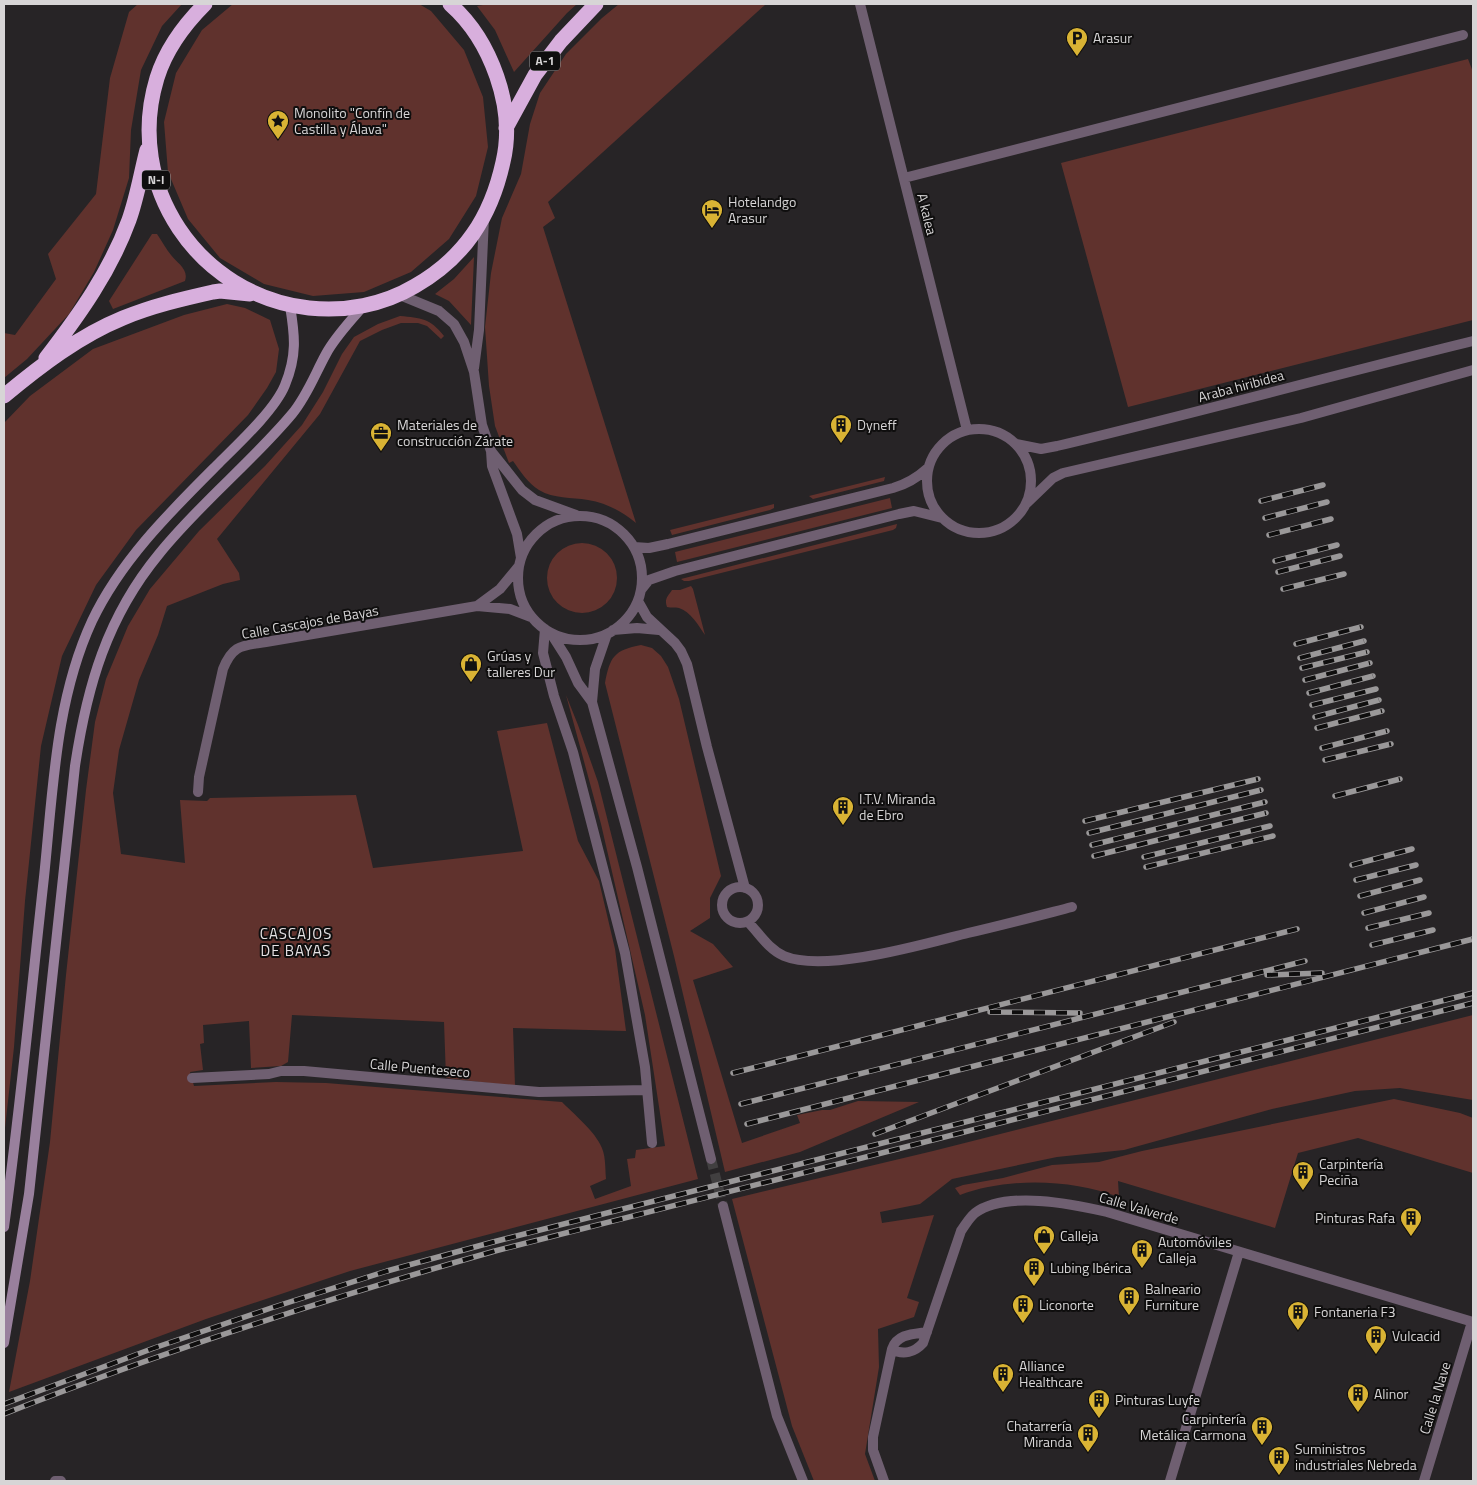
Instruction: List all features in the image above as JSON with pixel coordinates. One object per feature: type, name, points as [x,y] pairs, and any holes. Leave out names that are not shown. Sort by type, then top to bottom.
[{"type":"highway","name":"N-I","points":[[205,4],[187,22],[170,49],[157,78],[150,109],[149,141],[154,174],[162,197],[180,233],[208,263],[227,279],[255,295]]},
{"type":"highway","name":"N-I","points":[[4,396],[37,368],[91,333],[124,318],[165,303],[220,291],[255,295],[290,306],[326,310],[363,306],[400,295],[434,276],[462,249],[484,218],[497,189],[504,159],[506,128],[503,96],[493,65],[478,36],[459,11],[450,4]]},
{"type":"highway","name":"A-1","points":[[506,128],[535,75],[561,41],[596,4]]},
{"type":"highway","name":"N-I","points":[[37,368],[76,320],[103,278],[129,219],[149,141]]},
{"type":"street","name":"A kalea","points":[[860,4],[967,430]]},
{"type":"street","points":[[904,178],[1463,35]]},
{"type":"street","points":[[474,372],[479,330],[484,218]]},
{"type":"street","points":[[400,295],[439,311],[454,324],[464,342],[474,372],[482,425],[491,451],[492,466],[517,534],[520,562],[518,584],[522,602],[531,617],[548,632],[566,657],[578,683],[592,702],[639,876],[711,1160]]},
{"type":"street","points":[[4,1227],[55,764],[68,692],[78,659],[92,622],[103,601],[138,549],[158,525],[250,431],[281,394],[292,367],[295,352],[290,306]]},
{"type":"street","points":[[4,1342],[30,1184],[76,766],[87,700],[100,658],[114,622],[142,575],[160,552],[293,413],[308,391],[326,353],[363,306]]},
{"type":"street","name":"Araba hiribidea","points":[[1016,444],[1041,449],[1057,446],[1202,411],[1292,386],[1473,341]]},
{"type":"street","points":[[1027,502],[1053,478],[1063,473],[1301,418],[1473,370]]},
{"type":"street","points":[[984,429],[1002,434],[1016,444],[1025,457],[1031,472],[1031,487],[1027,502],[1020,515],[1009,524],[995,531],[979,534],[965,532],[952,526],[942,518],[931,503],[926,486],[928,468],[933,455],[942,444],[954,435],[967,430],[984,429]]},
{"type":"street","points":[[491,451],[512,479],[535,500],[580,516],[596,518],[611,524],[624,534],[634,548],[641,568],[641,590],[638,601],[628,618],[610,632],[597,660],[592,702]]},
{"type":"street","points":[[634,548],[649,548],[668,544],[893,488],[918,477],[928,468]]},
{"type":"street","points":[[641,590],[650,580],[674,572],[899,514],[914,511],[942,518]]},
{"type":"street","points":[[520,562],[530,541],[544,528],[561,519],[580,516]]},
{"type":"street","name":"Calle Cascajos de Bayas","points":[[477,606],[500,589],[520,562]]},
{"type":"street","points":[[638,601],[647,617],[675,643],[687,664],[738,869],[745,888]]},
{"type":"street","name":"Calle Cascajos de Bayas","points":[[198,792],[199,777],[222,669],[235,649],[243,646],[477,606],[510,609],[531,617]]},
{"type":"street","points":[[548,632],[572,640],[588,640],[610,632],[637,628],[659,630]]},
{"type":"street","points":[[548,632],[543,653],[554,696],[573,752],[626,953],[639,1026],[652,1143]]},
{"type":"street","points":[[730,890],[745,888],[754,894],[758,904],[756,914],[750,920],[742,923],[730,921],[723,912],[723,900],[730,890],[738,869]]},
{"type":"street","points":[[750,920],[756,931],[769,946],[783,955],[799,960],[828,961],[858,958],[898,950],[1072,906]]},
{"type":"street","name":"Calle Puenteseco","points":[[192,1078],[269,1074],[281,1071],[539,1092],[647,1090]]},
{"type":"street","name":"Calle Valverde","points":[[892,1349],[906,1353],[918,1349],[923,1342],[961,1231],[970,1218],[977,1212],[992,1206],[1018,1201],[1074,1204],[1107,1212],[1473,1322]]},
{"type":"street","points":[[723,1206],[777,1416],[803,1481]]},
{"type":"street","points":[[1170,1481],[1239,1252]]},
{"type":"street","name":"Calle la Nave","points":[[1424,1481],[1473,1322]]},
{"type":"street","points":[[884,1481],[873,1450],[873,1437],[892,1349],[894,1343],[901,1337],[927,1332]]},
{"type":"street","points":[[55,1481],[62,1481]]},
{"type":"shaded area","points":[[138,4],[182,4],[162,26],[141,70],[131,130],[129,178],[113,230],[94,272],[69,314],[27,359],[4,378],[4,333],[15,335],[56,279],[48,254],[96,194],[110,78],[129,12]]},
{"type":"shaded area","points":[[233,4],[419,4],[431,11],[464,50],[483,97],[488,147],[476,196],[449,239],[411,272],[364,292],[313,296],[264,284],[220,258],[188,219],[168,172],[164,122],[176,73],[202,30]]},
{"type":"shaded area","points":[[489,4],[577,4],[514,72],[495,30],[477,6]]},
{"type":"shaded area","points":[[619,4],[766,4],[548,202],[555,218],[543,227],[636,523],[619,511],[601,503],[545,493],[524,477],[513,461],[509,463],[495,426],[489,386],[485,327],[491,273],[502,218],[521,174],[530,124],[540,93],[566,54]]},
{"type":"shaded area","points":[[1468,59],[1473,72],[1473,320],[1128,407],[1061,163]]},
{"type":"shaded area","points":[[152,234],[157,234],[169,253],[182,266],[186,277],[185,281],[113,309],[109,301]]},
{"type":"shaded area","points":[[474,257],[471,325],[449,301],[435,294],[454,279]]},
{"type":"shaded area","points":[[227,304],[245,308],[270,320],[279,349],[276,372],[248,415],[136,530],[96,585],[62,656],[41,746],[4,1137],[4,423],[30,396],[93,349],[184,315]]},
{"type":"shaded area","points":[[400,316],[425,320],[444,336],[441,339],[427,326],[418,323],[401,323],[360,341],[320,414],[217,539],[239,573],[240,580],[223,584],[167,606],[158,635],[139,680],[119,750],[113,793],[121,854],[185,863],[180,800],[207,801],[210,798],[356,795],[373,868],[523,851],[497,731],[547,723],[578,841],[599,881],[615,949],[626,1031],[513,1028],[515,1086],[446,1078],[444,1022],[292,1015],[288,1062],[281,1066],[251,1068],[249,1021],[203,1025],[204,1043],[200,1044],[203,1070],[190,1072],[194,1086],[276,1082],[326,1083],[562,1102],[588,1127],[602,1148],[606,1179],[590,1186],[595,1199],[631,1186],[627,1159],[635,1158],[636,1150],[665,1146],[645,1015],[601,824],[566,695],[598,782],[698,1179],[350,1271],[206,1319],[9,1392],[30,1281],[50,1142],[86,790],[95,722],[106,679],[128,626],[150,589],[199,531],[265,466],[302,425],[323,392],[342,354],[354,337],[378,324]]},
{"type":"shaded area","points":[[885,477],[884,481],[813,499],[809,496]]},
{"type":"shaded area","points":[[890,498],[892,508],[677,562],[675,552]]},
{"type":"shaded area","points":[[774,504],[774,508],[770,510],[672,535],[670,530]]},
{"type":"shaded area","points":[[897,524],[893,530],[689,581],[681,579]]},
{"type":"shaded area","points":[[582,543],[601,549],[611,559],[617,578],[611,597],[601,607],[582,613],[563,607],[553,597],[547,578],[553,559],[563,549]]},
{"type":"shaded area","points":[[691,586],[705,635],[687,612],[679,608],[667,607],[666,604],[672,590],[680,590]]},
{"type":"shaded area","points":[[641,645],[652,648],[661,656],[668,667],[679,699],[721,876],[710,898],[710,918],[690,931],[713,944],[733,967],[693,980],[742,1143],[800,1123],[797,1115],[830,1110],[858,1101],[919,1102],[800,1152],[725,1172],[674,956],[605,683],[611,661],[615,656],[625,649]]},
{"type":"shaded area","points":[[1473,1015],[1473,1100],[1400,1088],[1355,1091],[1272,1109],[1124,1150],[1057,1157],[952,1179],[920,1204],[880,1212],[882,1223],[934,1215],[907,1298],[919,1302],[914,1317],[878,1329],[879,1367],[865,1454],[875,1481],[814,1481],[792,1426],[732,1199],[933,1151]]},
{"type":"shaded area","points":[[1394,1099],[1460,1113],[1473,1118],[1473,1173],[1358,1138],[1298,1153],[1275,1228],[1118,1181],[1119,1197],[1081,1187],[1040,1182],[998,1185],[960,1195],[955,1188],[1052,1165],[1099,1162],[1142,1151]]},
{"type":"tunnel","points":[[711,1159],[723,1206]]},
{"type":"railway","points":[[1261,501],[1323,485]]},
{"type":"railway","points":[[1265,518],[1327,502]]},
{"type":"railway","points":[[1269,535],[1331,519]]},
{"type":"railway","points":[[1275,561],[1337,545]]},
{"type":"railway","points":[[1278,572],[1340,556]]},
{"type":"railway","points":[[1283,589],[1344,574]]},
{"type":"railway","points":[[1296,644],[1361,627]]},
{"type":"railway","points":[[1300,658],[1364,641]]},
{"type":"railway","points":[[1302,668],[1367,652]]},
{"type":"railway","points":[[1305,680],[1370,663]]},
{"type":"railway","points":[[1309,693],[1373,676]]},
{"type":"railway","points":[[1312,705],[1376,689]]},
{"type":"railway","points":[[1315,717],[1379,700]]},
{"type":"railway","points":[[1317,728],[1382,711]]},
{"type":"railway","points":[[1322,748],[1387,731]]},
{"type":"railway","points":[[1325,760],[1391,744]]},
{"type":"railway","points":[[1085,821],[1258,779]]},
{"type":"railway","points":[[1335,796],[1400,779]]},
{"type":"railway","points":[[1089,833],[1261,790]]},
{"type":"railway","points":[[1092,845],[1265,802]]},
{"type":"railway","points":[[1094,856],[1266,813]]},
{"type":"railway","points":[[1144,857],[1270,826]]},
{"type":"railway","points":[[1146,867],[1273,836]]},
{"type":"railway","points":[[1352,865],[1412,849]]},
{"type":"railway","points":[[1356,880],[1416,865]]},
{"type":"railway","points":[[1360,896],[1420,880]]},
{"type":"railway","points":[[1364,913],[1424,897]]},
{"type":"railway","points":[[1368,928],[1429,913]]},
{"type":"railway","points":[[733,1073],[1297,929]]},
{"type":"railway","points":[[1372,945],[1433,930]]},
{"type":"railway","points":[[747,1124],[1473,939]]},
{"type":"railway","points":[[741,1104],[1305,961]]},
{"type":"railway","points":[[1267,975],[1322,973]]},
{"type":"railway","points":[[4,1404],[154,1348],[387,1271],[493,1242],[1473,993]]},
{"type":"railway","points":[[4,1414],[247,1326],[495,1251],[1473,1003]]},
{"type":"railway","points":[[990,1012],[1080,1013]]},
{"type":"railway","points":[[875,1134],[1174,1022]]},
{"type":"place","name":"Arasur","points":[[1077,57]]},
{"type":"place","name":"Monolito \"Confín de Castilla y Álava\"","points":[[278,140]]},
{"type":"place","name":"Hotelandgo Arasur","points":[[712,229]]},
{"type":"place","name":"Dyneff","points":[[841,444]]},
{"type":"place","name":"Materiales de construcción Zárate","points":[[381,452]]},
{"type":"place","name":"Grúas y talleres Dur","points":[[471,683]]},
{"type":"place","name":"I.T.V. Miranda de Ebro","points":[[843,826]]},
{"type":"place","name":"Carpintería Peciña","points":[[1303,1191]]},
{"type":"place","name":"Pinturas Rafa","points":[[1411,1237]]},
{"type":"place","name":"Calleja","points":[[1044,1255]]},
{"type":"place","name":"Automóviles Calleja","points":[[1142,1269]]},
{"type":"place","name":"Lubing Ibérica","points":[[1034,1287]]},
{"type":"place","name":"Balneario Furniture","points":[[1129,1316]]},
{"type":"place","name":"Liconorte","points":[[1023,1324]]},
{"type":"place","name":"Fontaneria F3","points":[[1298,1331]]},
{"type":"place","name":"Vulcacid","points":[[1376,1355]]},
{"type":"place","name":"Alliance Healthcare","points":[[1003,1393]]},
{"type":"place","name":"Alinor","points":[[1358,1413]]},
{"type":"place","name":"Pinturas Luyfe","points":[[1099,1419]]},
{"type":"place","name":"Carpintería Metálica Carmona","points":[[1262,1446]]},
{"type":"place","name":"Chatarrería Miranda","points":[[1088,1453]]},
{"type":"place","name":"Suministros industriales Nebreda","points":[[1279,1476]]},
{"type":"district","name":"CASCAJOS DE BAYAS","points":[[296,942]]}]
